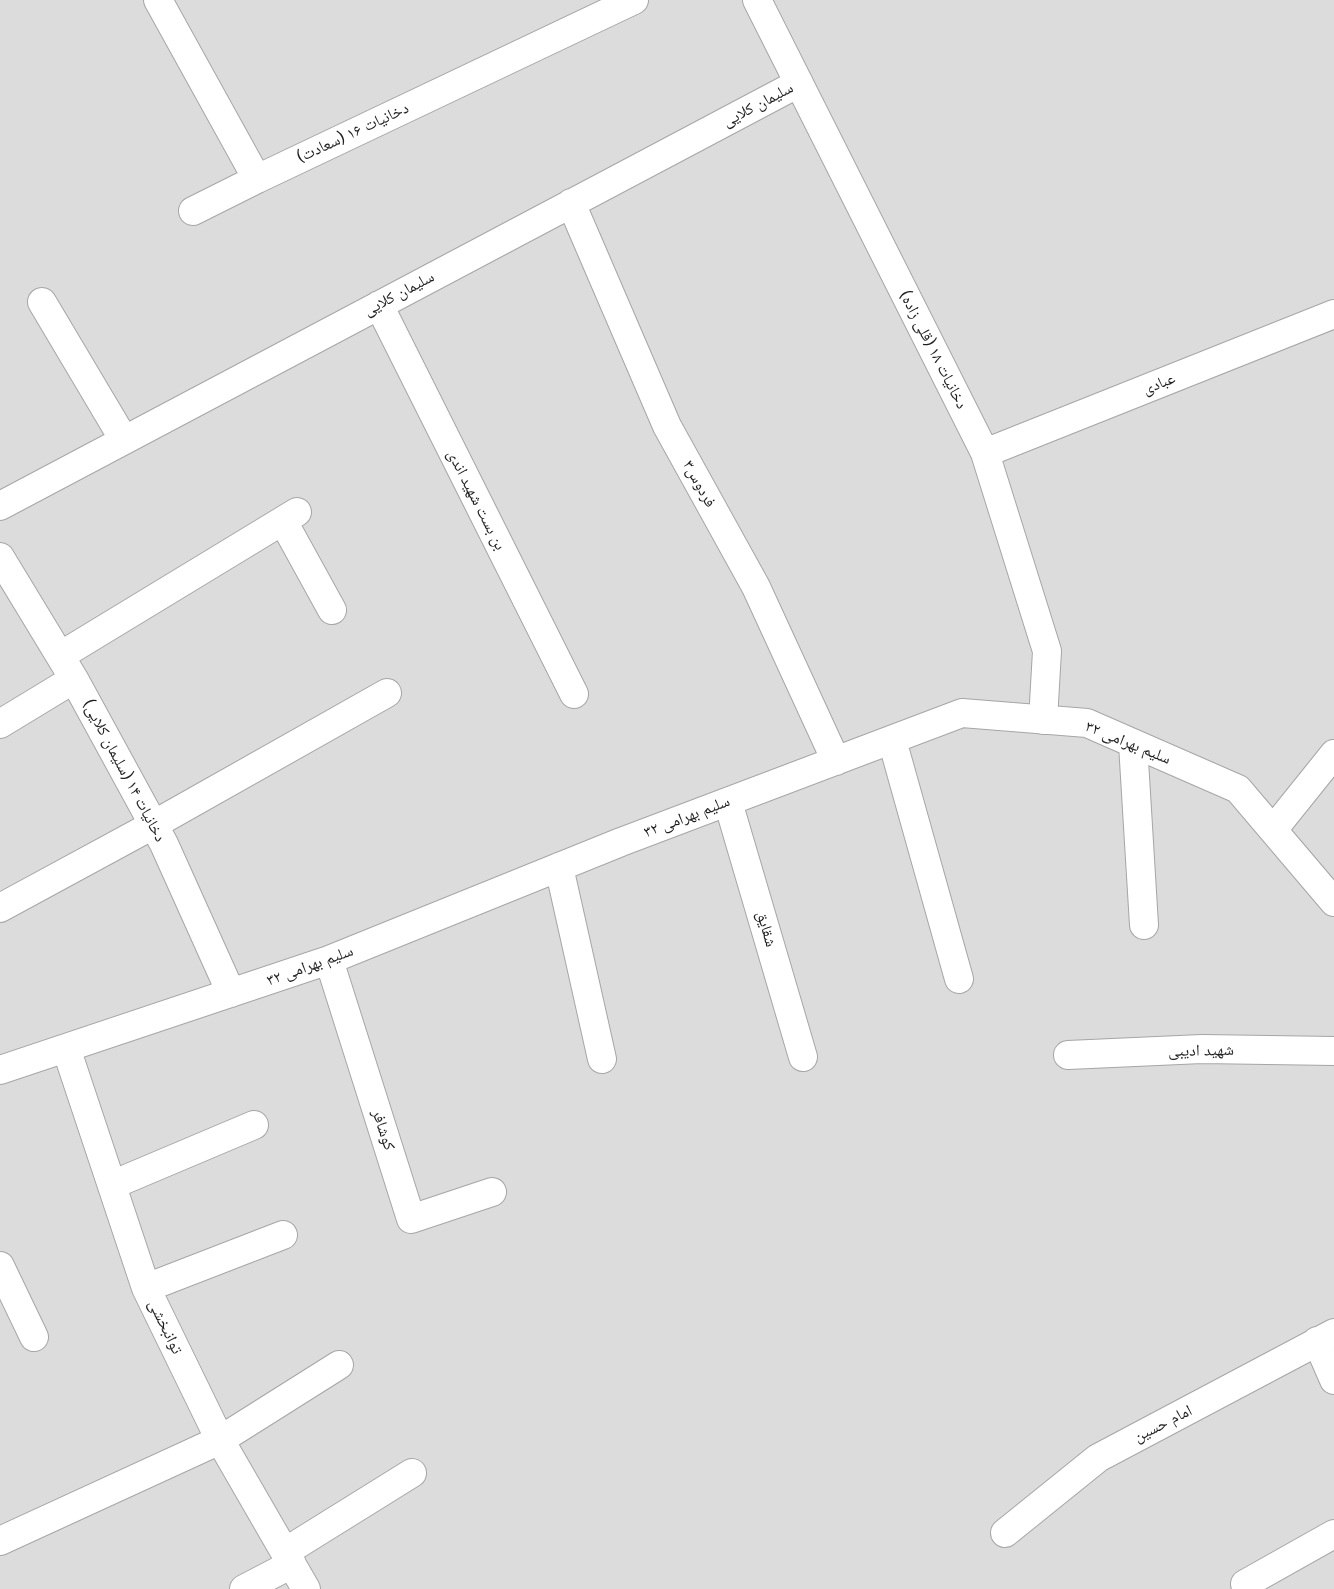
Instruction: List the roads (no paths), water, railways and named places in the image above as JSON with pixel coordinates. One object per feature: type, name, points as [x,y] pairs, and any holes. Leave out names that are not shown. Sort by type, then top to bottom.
[{"type":"street","points":[[158,0],[257,179]]},
{"type":"street","name":"دخانیات ۱۶ (سعادت)","points":[[193,210],[634,0]]},
{"type":"street","name":"دخانیات ۱۸ (قلی زاده)","points":[[757,0],[985,453],[1047,651],[1043,720]]},
{"type":"street","name":"سلیمان کلایی","points":[[0,506],[799,84]]},
{"type":"street","name":"فردوس۳","points":[[572,204],[667,426],[756,588],[836,761]]},
{"type":"street","points":[[42,302],[124,440]]},
{"type":"street","name":"بن بست شهید اندی","points":[[379,305],[574,694]]},
{"type":"street","name":"عبادی","points":[[985,453],[1334,314]]},
{"type":"street","points":[[60,656],[290,517],[332,610]]},
{"type":"street","name":"دخانیات ۱۴ (سلیمان کلایی)","points":[[0,557],[74,679],[153,825],[231,993]]},
{"type":"street","points":[[0,724],[74,679]]},
{"type":"street","points":[[0,908],[153,825],[387,693]]},
{"type":"street","name":"سلیم بهرامی ۳۲","points":[[0,1070],[329,960],[559,867],[962,713],[1087,723],[1238,789],[1334,902]]},
{"type":"street","points":[[892,740],[959,978]]},
{"type":"street","points":[[1133,744],[1144,925]]},
{"type":"street","points":[[1273,830],[1334,754]]},
{"type":"street","name":"شقایق","points":[[728,802],[803,1057]]},
{"type":"street","points":[[559,867],[602,1059]]},
{"type":"street","name":"کوشافر","points":[[329,960],[411,1219],[492,1192]]},
{"type":"street","name":"توانبخشی","points":[[66,1048],[146,1288],[220,1440],[306,1589]]},
{"type":"street","name":"شهید ادیبی","points":[[1068,1055],[1202,1049],[1334,1051]]},
{"type":"street","points":[[112,1185],[254,1125]]},
{"type":"street","points":[[146,1288],[283,1235]]},
{"type":"street","points":[[0,1266],[34,1337]]},
{"type":"street","points":[[1325,1337],[1334,1380]]},
{"type":"street","name":"امام حسین","points":[[1005,1533],[1098,1458],[1325,1337]]},
{"type":"street","points":[[0,1541],[220,1440],[339,1366]]},
{"type":"street","points":[[244,1589],[412,1472]]},
{"type":"street","points":[[1245,1584],[1334,1534]]}]
